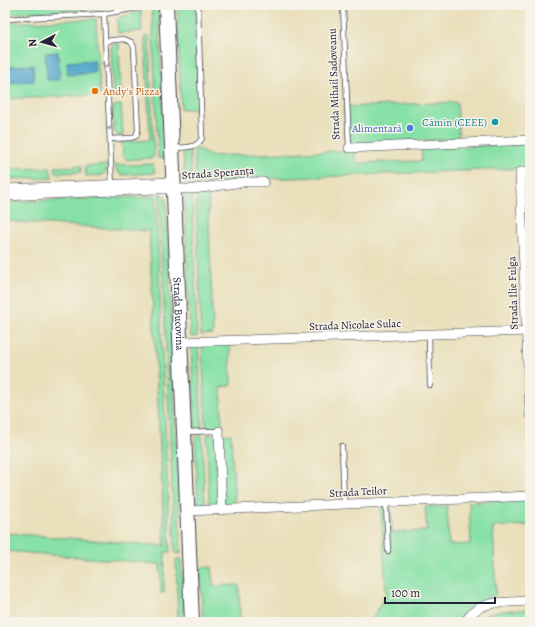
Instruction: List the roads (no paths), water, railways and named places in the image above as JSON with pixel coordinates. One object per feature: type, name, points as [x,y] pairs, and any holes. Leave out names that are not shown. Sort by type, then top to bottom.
[{"type":"main road","name":"Strada Bucovina","points":[[166,5],[192,622]]},
{"type":"street","name":"Strada Mihail Sadoveanu","points":[[349,148],[530,140]]},
{"type":"street","name":"Strada Ilie Fulga","points":[[530,171],[520,172],[528,331],[530,414]]},
{"type":"street","name":"Strada Speranța","points":[[173,185],[194,189],[243,182],[264,182]]},
{"type":"street","points":[[5,196],[173,185]]},
{"type":"street","points":[[5,189],[112,188]]},
{"type":"street","name":"Strada Nicolae Sulac","points":[[180,342],[528,331]]},
{"type":"street","points":[[219,431],[222,510]]},
{"type":"street","name":"Strada Teilor","points":[[187,511],[530,496]]},
{"type":"street","points":[[465,622],[472,612],[485,605],[530,601]]},
{"type":"lane","points":[[5,19],[104,14],[153,5]]},
{"type":"lane","points":[[171,148],[196,145],[202,138],[198,5]]},
{"type":"lane","name":"Strada Mihail Sadoveanu","points":[[343,5],[349,148]]},
{"type":"lane","points":[[104,14],[112,188]]},
{"type":"lane","points":[[105,41],[124,39],[131,42],[134,47],[138,130],[136,136],[131,138],[110,139]]},
{"type":"lane","points":[[429,334],[430,385]]},
{"type":"lane","points":[[184,432],[219,431]]},
{"type":"lane","points":[[342,446],[344,504]]},
{"type":"lane","points":[[386,502],[388,551]]},
{"type":"water","points":[[58,52],[60,80],[47,80],[45,53]]},
{"type":"water","points":[[94,60],[95,73],[68,75],[67,62]]},
{"type":"water","points":[[33,65],[34,81],[5,83],[5,67]]},
{"type":"place","name":"Andy's Pizza","points":[[95,91]]},
{"type":"place","name":"Cămin (CEEE)","points":[[495,122]]},
{"type":"place","name":"Alimentară","points":[[410,128]]}]
